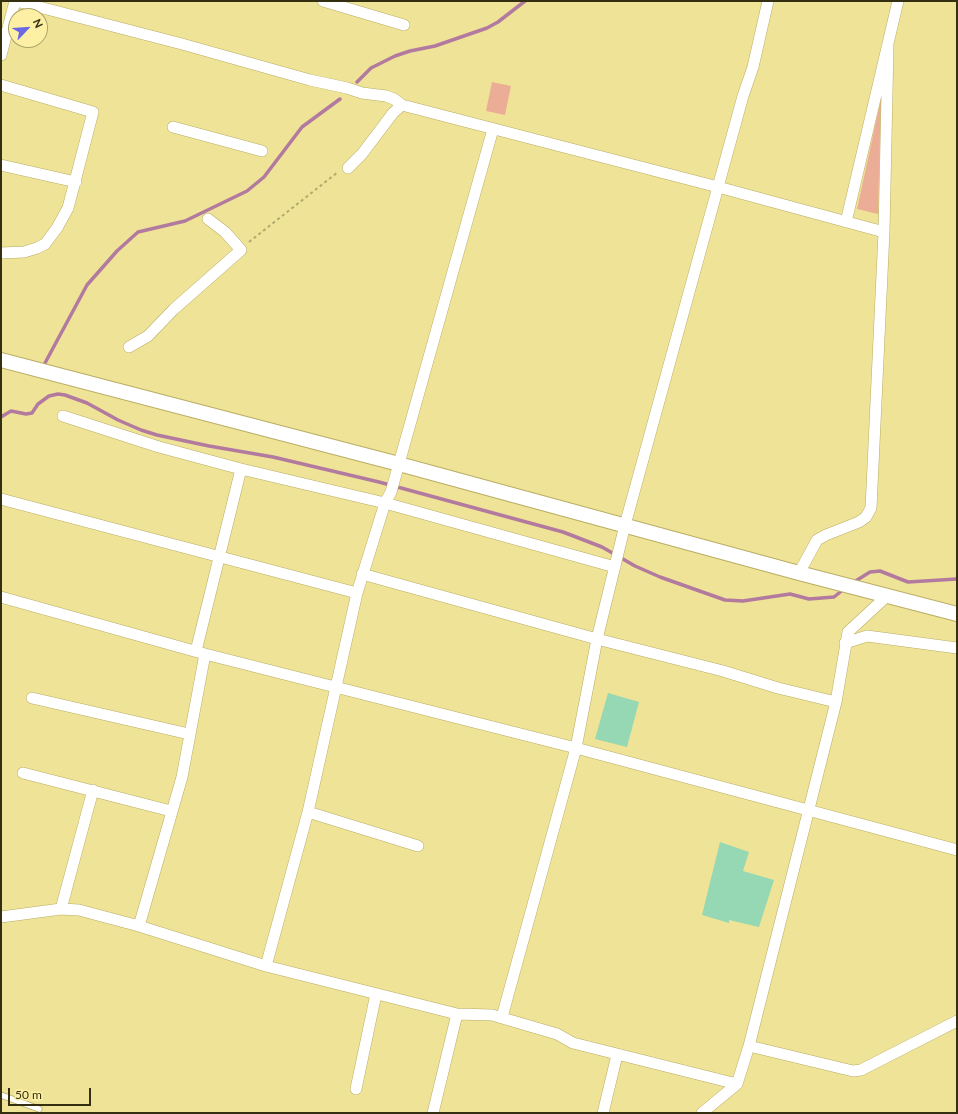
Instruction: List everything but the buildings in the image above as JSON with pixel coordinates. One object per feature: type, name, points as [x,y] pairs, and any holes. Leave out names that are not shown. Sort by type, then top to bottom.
[{"type":"street","points":[[1,55],[15,1],[182,44],[310,80],[347,88],[362,93],[386,96],[394,99],[402,105],[718,187],[884,232]]},
{"type":"street","points":[[323,1],[404,25]]},
{"type":"street","points":[[502,1018],[576,748],[597,639],[625,526],[743,96],[753,67],[768,1]]},
{"type":"street","points":[[846,222],[898,1]]},
{"type":"street","points":[[799,574],[817,540],[859,522],[866,517],[872,508],[884,232],[888,46]]},
{"type":"street","points":[[1,85],[93,112],[68,208],[57,228],[45,244],[24,252],[1,253]]},
{"type":"street","points":[[348,168],[362,154],[393,113],[402,105]]},
{"type":"street","points":[[173,127],[262,151]]},
{"type":"street","points":[[266,966],[308,812],[335,687],[362,574],[385,503],[391,492],[493,129]]},
{"type":"street","points":[[1,165],[76,182]]},
{"type":"street","points":[[129,348],[148,336],[174,309],[241,250],[225,232],[208,219]]},
{"type":"street","points":[[1,360],[399,464],[799,574],[888,595],[957,614]]},
{"type":"street","points":[[63,416],[159,447],[241,469],[385,503],[615,567]]},
{"type":"street","points":[[139,926],[182,777],[201,652],[220,557],[241,469]]},
{"type":"street","points":[[1,499],[357,593]]},
{"type":"street","points":[[362,574],[597,639],[836,702]]},
{"type":"street","points":[[702,1112],[737,1084],[749,1046],[836,702],[848,632],[888,595]]},
{"type":"street","points":[[1,597],[201,652],[576,748],[957,850]]},
{"type":"street","points":[[845,643],[867,636],[957,648]]},
{"type":"street","points":[[32,698],[189,734]]},
{"type":"street","points":[[23,773],[171,811]]},
{"type":"street","points":[[61,909],[93,790]]},
{"type":"street","points":[[308,812],[418,846]]},
{"type":"street","points":[[1,917],[61,909],[79,910],[139,926],[266,966],[457,1014],[492,1015],[557,1034],[573,1043],[737,1084]]},
{"type":"street","points":[[356,1089],[376,994]]},
{"type":"street","points":[[433,1113],[457,1014]]},
{"type":"street","points":[[749,1046],[853,1071],[861,1070],[957,1021]]},
{"type":"street","points":[[603,1113],[617,1055]]},
{"type":"lane","points":[[1,1095],[39,1109]]},
{"type":"path","points":[[241,250],[335,173],[348,168]]},
{"type":"shaded area","points":[[492,82],[511,86],[505,115],[486,111]]},
{"type":"shaded area","points":[[881,99],[878,214],[857,209]]},
{"type":"waterway","points":[[357,82],[371,68],[395,56],[410,51],[435,46],[487,28],[498,22],[525,1]]},
{"type":"waterway","points":[[45,363],[87,285],[117,251],[138,232],[185,221],[247,191],[264,177],[302,127],[340,99]]},
{"type":"waterway","points":[[1,417],[11,411],[26,414],[32,413],[38,404],[49,396],[58,394],[65,395],[87,403],[118,420],[157,435],[273,457],[379,482],[563,532],[602,547],[635,566],[660,577],[725,600],[743,601],[790,594],[809,599],[834,597],[844,589]]},
{"type":"waterway","points":[[854,582],[870,572],[880,571],[908,582],[957,579]]}]
